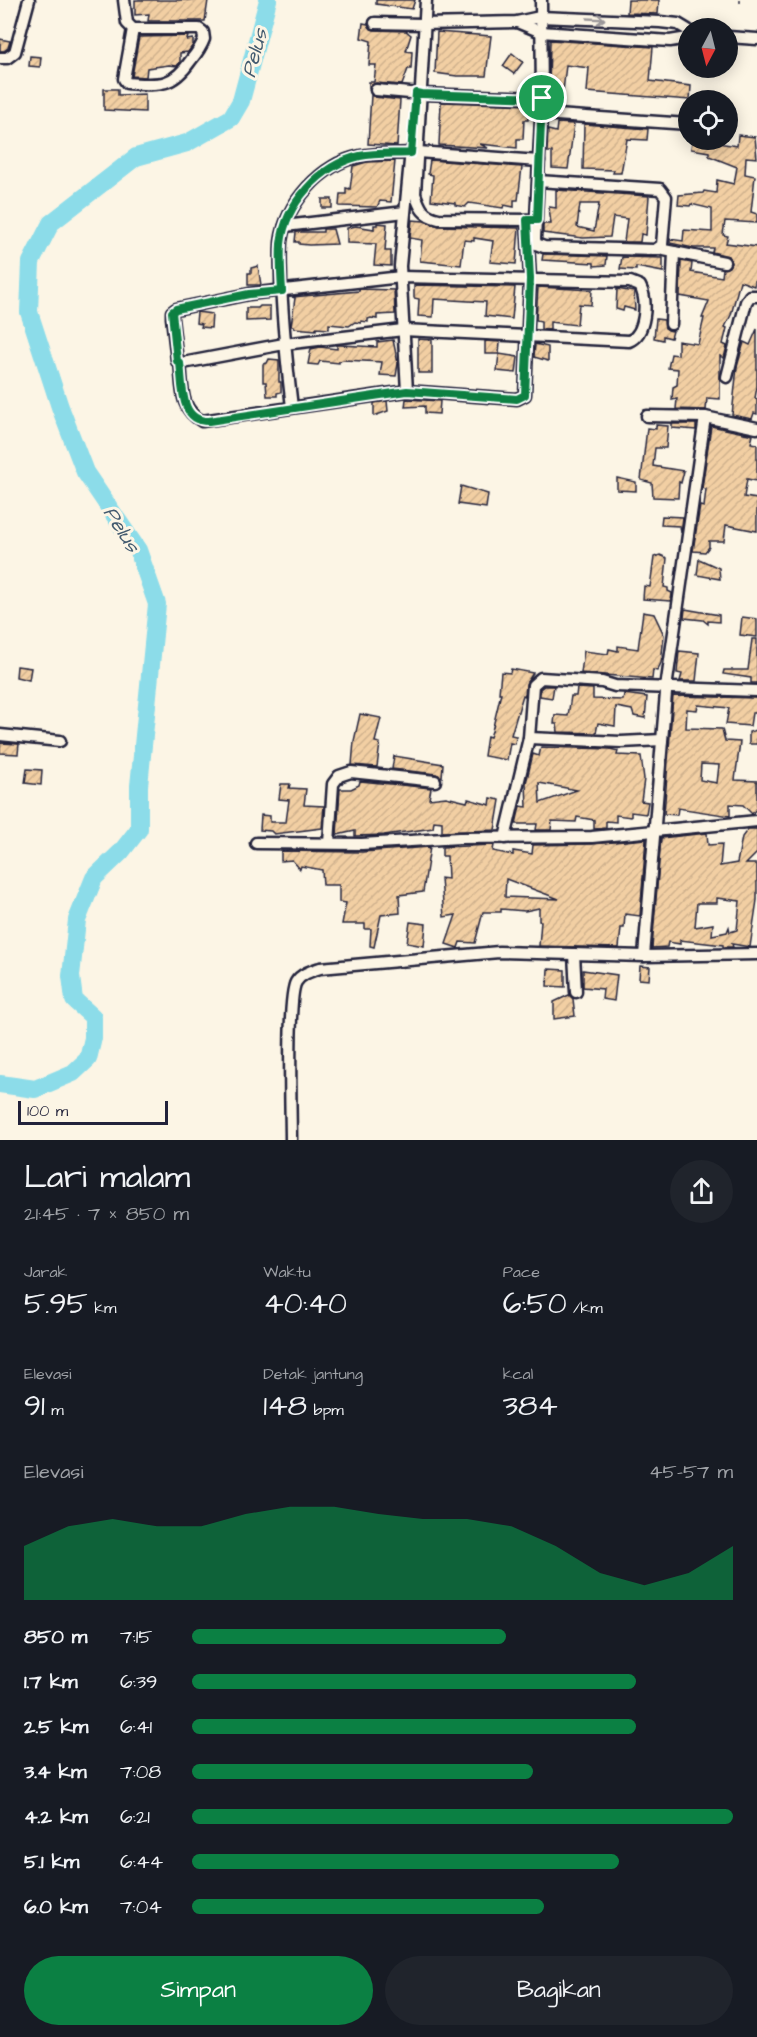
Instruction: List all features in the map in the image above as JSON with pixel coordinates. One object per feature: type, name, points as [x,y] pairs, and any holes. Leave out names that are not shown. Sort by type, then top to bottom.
[{"type":"street","points":[[0,58],[7,58],[15,52],[28,0]]},
{"type":"street","points":[[124,0],[127,23],[133,29],[199,30],[203,32],[204,39],[183,72],[172,81],[146,84],[127,82],[124,79],[133,29]]},
{"type":"street","points":[[407,391],[401,277],[405,212],[414,152],[426,0]]},
{"type":"street","points":[[180,363],[284,344],[403,330],[528,335],[629,341],[636,338],[640,333],[644,308],[643,292],[640,286],[630,282],[530,279],[401,277],[249,294],[176,309],[172,312],[177,361],[180,363],[186,408],[192,416],[202,421],[407,391],[517,399],[525,395],[528,335],[530,279],[532,220],[538,181],[542,114],[541,0]]},
{"type":"street","points":[[375,23],[517,22],[540,17],[678,24]]},
{"type":"street","points":[[517,22],[541,32],[678,41]]},
{"type":"street","points":[[662,41],[663,22]]},
{"type":"street","points":[[738,38],[757,39]]},
{"type":"street","points":[[376,90],[418,94],[542,98]]},
{"type":"street","points":[[542,114],[678,123]]},
{"type":"street","points":[[414,152],[415,194],[425,214],[439,219],[532,220]]},
{"type":"street","points":[[292,407],[284,344],[281,242],[287,218],[316,178],[344,161],[361,156],[414,152],[539,161]]},
{"type":"street","points":[[538,181],[660,189],[666,197],[663,240],[659,249]]},
{"type":"street","points":[[285,226],[405,212]]},
{"type":"street","points":[[532,220],[538,246],[659,249],[724,262]]},
{"type":"street","points":[[671,324],[674,252]]},
{"type":"street","points":[[728,376],[746,302],[750,296],[757,296]]},
{"type":"street","points":[[647,416],[705,417],[757,428]]},
{"type":"street","points":[[644,956],[666,687],[705,417]]},
{"type":"street","points":[[506,838],[529,738],[533,685],[541,678],[602,682],[615,686],[757,691]]},
{"type":"street","points":[[0,735],[60,741]]},
{"type":"street","points":[[529,738],[621,742],[662,740]]},
{"type":"street","points":[[329,843],[333,784],[339,776],[351,772],[435,781]]},
{"type":"street","points":[[256,843],[362,844],[459,838],[592,837],[757,821]]},
{"type":"street","points":[[291,1140],[291,1029],[294,989],[296,982],[304,974],[320,968],[499,952],[644,956],[757,954]]},
{"type":"street","points":[[574,954],[576,992]]},
{"type":"building","points":[[135,0],[208,0],[205,21],[148,21],[149,14],[135,15]]},
{"type":"building","points":[[376,0],[415,0],[412,9],[376,4]]},
{"type":"building","points":[[628,0],[659,0],[658,14],[627,13]]},
{"type":"building","points":[[363,23],[368,24],[374,30],[406,31],[411,35],[406,51],[412,52],[411,69],[408,69],[402,85],[376,83],[369,88],[369,82],[374,82],[376,65],[369,65],[371,41],[361,38]]},
{"type":"building","points":[[437,32],[491,36],[486,76],[435,73]]},
{"type":"building","points":[[188,36],[187,40],[193,39],[193,45],[188,52],[180,53],[180,62],[177,66],[147,68],[146,77],[132,76],[139,37]]},
{"type":"building","points":[[0,39],[10,41],[8,48],[4,51],[0,51]]},
{"type":"building","points":[[550,40],[653,47],[650,81],[691,86],[691,90],[678,90],[678,99],[587,92],[589,68],[566,65],[562,100],[551,99],[552,90],[549,90]]},
{"type":"building","points":[[512,53],[523,62],[514,74],[503,66]]},
{"type":"building","points":[[30,56],[41,57],[40,67],[29,66]]},
{"type":"building","points":[[104,89],[118,89],[118,95],[145,94],[145,112],[104,110]]},
{"type":"building","points":[[371,95],[400,100],[397,146],[368,144]]},
{"type":"building","points":[[441,102],[528,105],[528,120],[524,120],[523,139],[517,139],[517,148],[480,144],[488,148],[439,145]]},
{"type":"building","points":[[557,123],[574,124],[568,169],[552,168],[552,152],[547,152],[548,130],[556,132]]},
{"type":"building","points":[[584,124],[648,129],[647,140],[627,139],[621,173],[613,173],[614,170],[583,169]]},
{"type":"building","points":[[738,135],[755,137],[757,158],[746,157],[745,174],[755,176],[751,212],[757,214],[757,223],[725,221],[723,235],[728,236],[726,243],[757,247],[757,274],[754,286],[740,281],[731,315],[725,327],[727,328],[723,344],[727,346],[724,358],[720,356],[720,399],[707,398],[706,410],[676,409],[677,399],[672,400],[673,387],[677,385],[678,369],[668,368],[671,354],[678,355],[678,341],[698,344],[704,318],[702,318],[709,301],[680,296],[681,261],[692,263],[691,272],[722,277],[723,269],[729,267],[731,263],[728,256],[712,252],[713,248],[693,248],[670,243],[670,239],[683,241],[684,230],[712,232],[712,209],[691,204],[690,206],[678,205],[679,195],[703,193],[704,191],[716,193],[717,180],[734,184],[737,167],[709,156],[709,152],[697,150],[738,150]]},
{"type":"building","points":[[430,160],[522,167],[518,200],[514,200],[514,207],[504,205],[503,208],[469,203],[465,207],[455,205],[455,203],[431,200],[433,175],[428,174]]},
{"type":"building","points":[[395,161],[391,202],[380,201],[377,207],[339,206],[340,194],[346,194],[346,188],[350,189],[353,166],[367,162]]},
{"type":"building","points":[[556,190],[649,196],[646,235],[641,234],[640,242],[624,242],[627,219],[613,217],[610,237],[583,238],[543,233],[543,224],[551,224],[549,207],[556,208]],"holes":[[[580,204],[599,204],[594,231],[577,227]]]},
{"type":"building","points":[[322,199],[332,199],[332,208],[322,208]]},
{"type":"building","points":[[412,220],[439,226],[519,228],[516,264],[490,262],[493,241],[474,238],[474,241],[464,240],[461,265],[420,261],[422,240],[410,238]]},
{"type":"building","points":[[377,223],[387,224],[385,251],[391,251],[391,266],[374,265],[376,244],[347,243],[347,228],[356,226],[374,229]]},
{"type":"building","points":[[323,229],[333,229],[337,244],[309,245],[295,242],[296,232],[323,232]]},
{"type":"building","points":[[543,254],[607,256],[606,265],[594,266],[594,263],[542,260]]},
{"type":"building","points":[[622,257],[663,258],[663,272],[636,267],[636,270],[620,269]]},
{"type":"building","points":[[258,266],[261,285],[248,285],[248,273],[251,273],[251,268]]},
{"type":"building","points":[[414,285],[515,287],[512,319],[485,316],[486,302],[434,299],[433,317],[418,316],[419,299],[414,298]]},
{"type":"building","points":[[538,287],[592,290],[591,305],[579,304],[577,325],[550,322],[550,330],[541,329],[541,321],[536,320]]},
{"type":"building","points":[[359,289],[394,290],[395,314],[377,315],[377,319],[371,318],[368,322],[361,321],[361,323],[355,322],[349,326],[329,324],[329,329],[316,328],[316,330],[291,326],[295,298],[292,297],[359,291]]},
{"type":"building","points":[[617,289],[634,292],[635,310],[624,307],[623,311],[616,309]]},
{"type":"building","points":[[270,306],[270,320],[246,321],[246,308]]},
{"type":"building","points":[[197,312],[212,314],[211,328],[201,327],[202,324],[196,323]]},
{"type":"building","points":[[656,319],[664,320],[665,328],[673,331],[671,338],[663,336],[663,340],[654,338]]},
{"type":"building","points":[[757,329],[755,398],[757,399],[757,414],[754,413],[752,419],[732,415],[737,367],[744,342],[750,345]]},
{"type":"building","points":[[418,339],[432,340],[432,373],[418,373]]},
{"type":"building","points":[[393,340],[398,363],[396,376],[380,375],[382,362],[344,360],[339,363],[320,361],[318,365],[308,364],[311,349],[320,347],[337,349],[337,345],[377,347],[377,342]]},
{"type":"building","points":[[485,341],[500,342],[499,354],[485,354]]},
{"type":"building","points":[[535,344],[548,347],[548,361],[534,357]]},
{"type":"building","points":[[499,354],[518,357],[516,373],[497,371]]},
{"type":"building","points":[[269,359],[279,360],[281,392],[277,393],[277,396],[267,396],[266,382],[263,382],[263,364]]},
{"type":"building","points":[[406,399],[440,401],[439,414],[425,413],[425,406],[405,407]]},
{"type":"building","points":[[387,401],[388,411],[374,416],[374,403]]},
{"type":"building","points":[[672,424],[696,424],[696,430],[672,428]]},
{"type":"building","points":[[656,425],[668,426],[666,448],[655,448],[653,466],[684,471],[681,483],[679,482],[678,498],[653,497],[652,483],[641,480],[647,428],[656,429]]},
{"type":"building","points":[[711,426],[753,435],[751,443],[757,444],[757,481],[747,479],[744,497],[757,499],[757,531],[726,525],[724,541],[709,541],[709,547],[705,552],[693,551],[700,506],[704,507],[706,489],[702,488]]},
{"type":"building","points":[[617,478],[636,482],[636,491],[617,490]]},
{"type":"building","points":[[461,486],[488,494],[486,508],[458,504]]},
{"type":"building","points":[[662,516],[683,517],[681,533],[680,526],[661,525]]},
{"type":"building","points":[[660,555],[667,558],[664,587],[672,593],[671,601],[643,599],[644,586],[650,587],[654,557]]},
{"type":"building","points":[[699,559],[719,568],[720,579],[697,575]]},
{"type":"building","points":[[685,609],[719,615],[719,622],[708,621],[708,624],[703,620],[684,618]]},
{"type":"building","points":[[643,612],[654,614],[664,635],[661,663],[657,671],[653,670],[652,679],[581,673],[584,651],[608,654],[609,649],[618,651],[618,646],[638,649]]},
{"type":"building","points":[[742,617],[757,619],[757,637],[740,635]]},
{"type":"building","points":[[752,639],[757,639],[757,683],[751,683],[751,678],[723,674],[724,670],[748,670]]},
{"type":"building","points":[[679,651],[699,653],[696,681],[680,681],[682,674],[677,673]]},
{"type":"building","points":[[17,666],[31,668],[29,680],[16,677]]},
{"type":"building","points":[[511,669],[533,673],[526,684],[525,696],[523,695],[511,735],[516,736],[515,744],[510,743],[507,760],[484,756],[487,736],[490,737],[492,731],[501,693],[499,693],[501,672],[510,673]]},
{"type":"building","points":[[544,686],[554,686],[552,698],[540,696],[540,689]]},
{"type":"building","points":[[577,688],[593,689],[593,699],[623,700],[624,694],[647,697],[645,718],[634,716],[632,710],[616,707],[615,726],[598,723],[596,733],[558,732],[557,724],[554,724],[555,715],[568,716],[571,696],[576,696]]},
{"type":"building","points":[[673,696],[757,698],[757,713],[752,713],[750,726],[726,724],[729,708],[698,705],[697,710],[687,709],[686,728],[722,729],[725,741],[740,742],[735,780],[757,781],[757,808],[752,814],[743,805],[730,804],[730,816],[678,808],[677,815],[664,814]],"holes":[[[701,764],[719,765],[717,783],[700,780]]]},
{"type":"building","points":[[360,714],[381,718],[375,742],[380,743],[377,767],[352,765]]},
{"type":"building","points":[[757,730],[757,744],[749,744],[749,732]]},
{"type":"building","points":[[0,743],[19,744],[18,754],[0,753]]},
{"type":"building","points":[[541,747],[610,749],[618,751],[617,755],[641,756],[644,779],[641,801],[648,802],[646,814],[631,812],[631,817],[616,815],[616,822],[606,821],[606,828],[594,829],[594,820],[577,817],[576,822],[552,821],[551,830],[536,830],[537,824],[516,824],[520,806],[527,807],[526,783],[533,754],[539,756]],"holes":[[[539,783],[577,790],[540,803]]]},
{"type":"building","points":[[394,756],[443,764],[442,777],[436,774],[392,769]]},
{"type":"building","points":[[27,769],[42,770],[41,785],[25,783]]},
{"type":"building","points":[[360,781],[431,788],[429,799],[446,797],[467,802],[468,799],[490,805],[491,798],[500,800],[495,830],[442,832],[442,822],[434,821],[433,828],[384,835],[355,836],[355,831],[337,835],[340,789],[351,789],[359,785]]},
{"type":"building","points":[[281,784],[290,784],[289,788],[306,789],[304,805],[324,806],[322,828],[274,834],[271,831],[260,830],[261,815],[270,816],[270,822],[286,822],[289,800],[279,799]]},
{"type":"building","points":[[748,829],[757,829],[757,853],[746,864],[757,864],[757,900],[750,947],[732,944],[733,947],[723,947],[723,945],[680,940],[680,944],[668,942],[667,947],[652,948],[661,838],[707,833],[708,845],[722,844],[720,866],[737,863],[742,837]],"holes":[[[717,898],[740,901],[737,930],[730,932],[729,927],[727,932],[712,935],[713,924],[695,927],[697,903],[717,903]]]},
{"type":"building","points":[[646,839],[640,916],[625,914],[619,948],[539,946],[541,921],[539,921],[539,908],[525,911],[501,909],[501,912],[483,912],[475,943],[460,942],[458,948],[446,944],[456,915],[444,917],[441,878],[448,879],[447,856],[442,856],[442,847],[494,845],[493,851],[513,855],[513,851],[532,854],[533,845],[592,844]],"holes":[[[506,879],[559,899],[505,897]]]},
{"type":"building","points":[[430,847],[423,892],[399,895],[400,913],[381,915],[374,947],[370,946],[371,929],[365,929],[365,924],[342,924],[346,903],[339,902],[339,885],[323,885],[322,870],[301,866],[300,869],[292,860],[281,861],[281,851],[362,852]]},
{"type":"building","points":[[410,922],[426,924],[424,946],[407,943]]},
{"type":"building","points":[[640,966],[650,967],[649,980],[639,979]]},
{"type":"building","points":[[548,969],[565,970],[565,987],[547,986]]},
{"type":"building","points":[[583,970],[617,975],[614,1001],[602,999],[603,989],[583,987]]},
{"type":"building","points":[[569,995],[573,999],[575,1016],[554,1019],[554,1002]]},
{"type":"waterway","name":"Pelus","points":[[0,1084],[35,1089],[73,1073],[88,1059],[93,1038],[93,1017],[74,1000],[71,976],[77,920],[94,878],[121,852],[139,829],[139,786],[157,604],[138,550],[85,472],[60,407],[29,312],[31,262],[51,223],[136,157],[187,143],[231,118],[241,101],[268,0]]},
{"type":"route","points":[[416,93],[542,98],[537,220],[527,220],[530,279],[525,395],[523,397],[517,399],[407,391],[209,421],[202,421],[192,416],[186,408],[180,363],[177,361],[172,312],[176,309],[249,294],[282,291],[281,242],[287,218],[316,178],[344,161],[361,156],[411,153],[416,93]]}]
